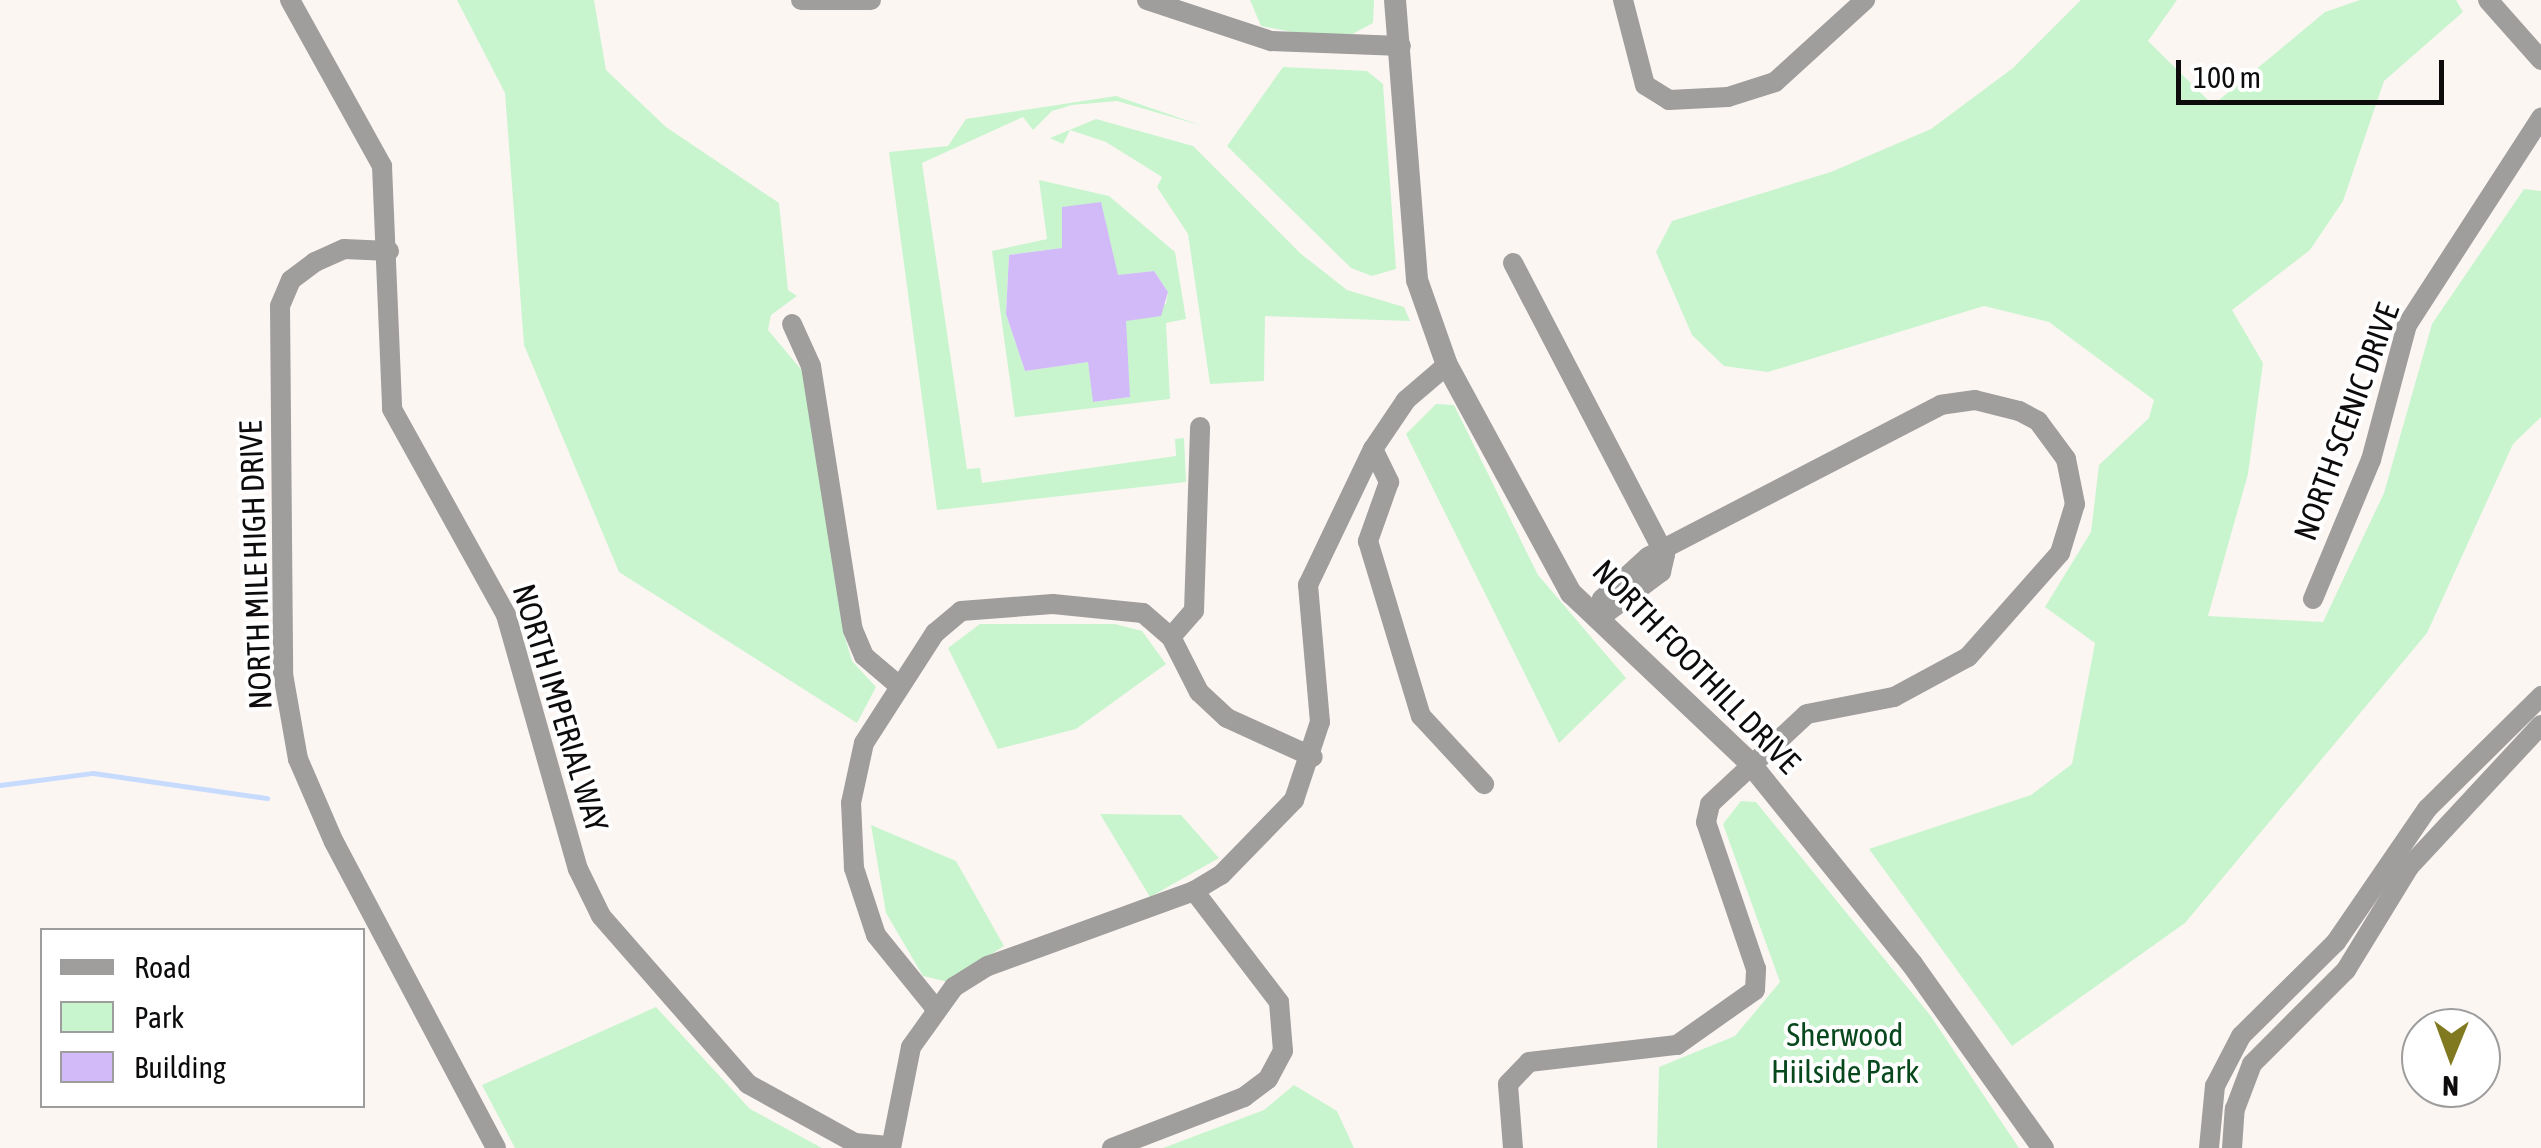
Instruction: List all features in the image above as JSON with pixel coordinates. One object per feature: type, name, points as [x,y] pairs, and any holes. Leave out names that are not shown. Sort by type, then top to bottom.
[{"type":"street","name":"NORTH IMPERIAL WAY","points":[[290,0],[374,143],[389,251],[392,409],[506,615],[578,870],[600,916],[748,1084],[855,1143],[891,1147]]},
{"type":"street","points":[[800,0],[871,0]]},
{"type":"street","points":[[1147,0],[1271,40],[1401,46]]},
{"type":"street","name":"NORTH FOOTHILL DRIVE","points":[[1395,0],[1401,46],[1408,218],[1417,280],[1447,365],[1571,594],[1750,762],[1912,964],[2043,1148]]},
{"type":"street","points":[[1623,0],[1645,85],[1669,100],[1728,97],[1775,82],[1865,0]]},
{"type":"street","points":[[2488,0],[2541,60]]},
{"type":"street","name":"NORTH SCENIC DRIVE","points":[[2313,599],[2371,460],[2408,324],[2541,118]]},
{"type":"street","name":"NORTH MILE HIGH DRIVE","points":[[389,251],[344,250],[315,262],[291,280],[280,306],[283,674],[298,759],[334,842],[496,1148]]},
{"type":"street","points":[[1513,263],[1664,556]]},
{"type":"street","points":[[792,324],[811,366],[853,630],[864,656],[898,685]]},
{"type":"street","points":[[891,1147],[910,1046],[936,1010],[988,966],[1194,891],[1221,875],[1294,800],[1313,757],[1322,692],[1308,585],[1374,449],[1406,400],[1447,365]]},
{"type":"street","points":[[1513,1148],[1508,1084],[1529,1062],[1677,1045],[1755,990],[1756,969],[1706,822],[1710,804],[1750,762],[1834,711],[1894,697],[1948,672],[2060,553],[2071,531],[2073,482],[2038,421],[1987,402],[1940,405],[1664,556],[1648,558],[1602,599],[1598,619]]},
{"type":"street","points":[[1171,637],[1194,611],[1200,427]]},
{"type":"street","points":[[1374,449],[1389,482],[1368,541],[1421,716],[1484,784]]},
{"type":"street","points":[[936,1010],[883,946],[854,868],[852,803],[864,743],[935,633],[984,604],[1114,606],[1143,613],[1171,637],[1199,692],[1227,718],[1313,757]]},
{"type":"street","points":[[2209,1148],[2215,1086],[2232,1050],[2352,916],[2427,809],[2541,696]]},
{"type":"street","points":[[2232,1148],[2235,1108],[2252,1064],[2346,970],[2429,842],[2541,724]]},
{"type":"street","points":[[1112,1148],[1244,1097],[1268,1079],[1283,1051],[1279,1002],[1194,891]]},
{"type":"street","points":[[2352,916],[2372,930]]},
{"type":"green space","points":[[457,0],[594,0],[606,70],[666,127],[779,203],[788,290],[797,296],[771,315],[768,330],[805,374],[844,634],[852,661],[876,687],[857,723],[619,572],[524,345],[505,93]]},
{"type":"green space","points":[[1250,0],[1374,0],[1373,23],[1345,38],[1318,37],[1261,26]]},
{"type":"green space","points":[[2081,0],[2177,0],[2148,41],[2213,105],[2325,12],[2360,0],[2456,0],[2463,12],[2384,81],[2343,201],[2310,250],[2232,310],[2263,363],[2248,474],[2208,616],[2323,622],[2384,493],[2432,324],[2524,189],[2541,191],[2541,417],[2513,444],[2427,633],[2185,923],[2012,1046],[1869,849],[2031,795],[2072,764],[2095,643],[2045,607],[2091,532],[2099,465],[2149,418],[2154,400],[2049,322],[1984,306],[1768,372],[1724,366],[1692,335],[1656,252],[1672,221],[1831,172],[1931,129],[2013,68]]},
{"type":"green space","points":[[1283,67],[1367,71],[1383,84],[1396,269],[1372,276],[1351,268],[1227,146]]},
{"type":"green space","points":[[1116,96],[1203,126],[1117,101],[1072,105],[1052,111],[1033,130],[1023,117],[922,163],[967,469],[980,468],[982,483],[1176,456],[1175,439],[1184,438],[1186,482],[937,510],[889,152],[948,146],[966,119]]},
{"type":"green space","points":[[1096,119],[1193,146],[1300,253],[1347,290],[1404,307],[1410,321],[1265,316],[1264,381],[1210,384],[1188,234],[1157,187],[1162,177],[1106,142],[1070,130],[1063,144],[1050,138]]},
{"type":"green space","points":[[1039,180],[1109,196],[1175,252],[1186,319],[1166,323],[1170,399],[1015,417],[992,251],[1047,239]],"holes":[[[1063,248],[1115,276],[1154,271],[1168,292],[1166,304],[1121,321],[1129,397],[1094,402],[1088,362],[1025,371],[1006,314],[1009,255]]]},
{"type":"green space","points":[[1436,404],[1454,405],[1538,575],[1626,678],[1559,743],[1406,434]]},
{"type":"green space","points":[[980,624],[1115,624],[1142,631],[1166,664],[1076,729],[998,749],[948,648]]},
{"type":"green space","name":"Sherwood Hiilside Park","points":[[1741,801],[1756,802],[1930,1015],[2019,1148],[1657,1148],[1659,1067],[1735,1036],[1780,982],[1723,824]]},
{"type":"green space","points":[[1100,814],[1181,815],[1219,858],[1150,897]]},
{"type":"green space","points":[[871,825],[956,861],[1004,946],[948,982],[923,976],[886,913]]},
{"type":"green space","points":[[656,1007],[750,1109],[822,1148],[515,1148],[482,1085]]},
{"type":"green space","points":[[1294,1085],[1337,1111],[1354,1148],[1163,1148],[1264,1110]]},
{"type":"building","points":[[1101,202],[1118,275],[1154,271],[1168,292],[1161,316],[1126,321],[1130,397],[1093,402],[1088,362],[1025,371],[1006,314],[1009,255],[1062,248],[1062,207]]},
{"type":"waterway","points":[[0,785],[93,773],[267,798]]}]
